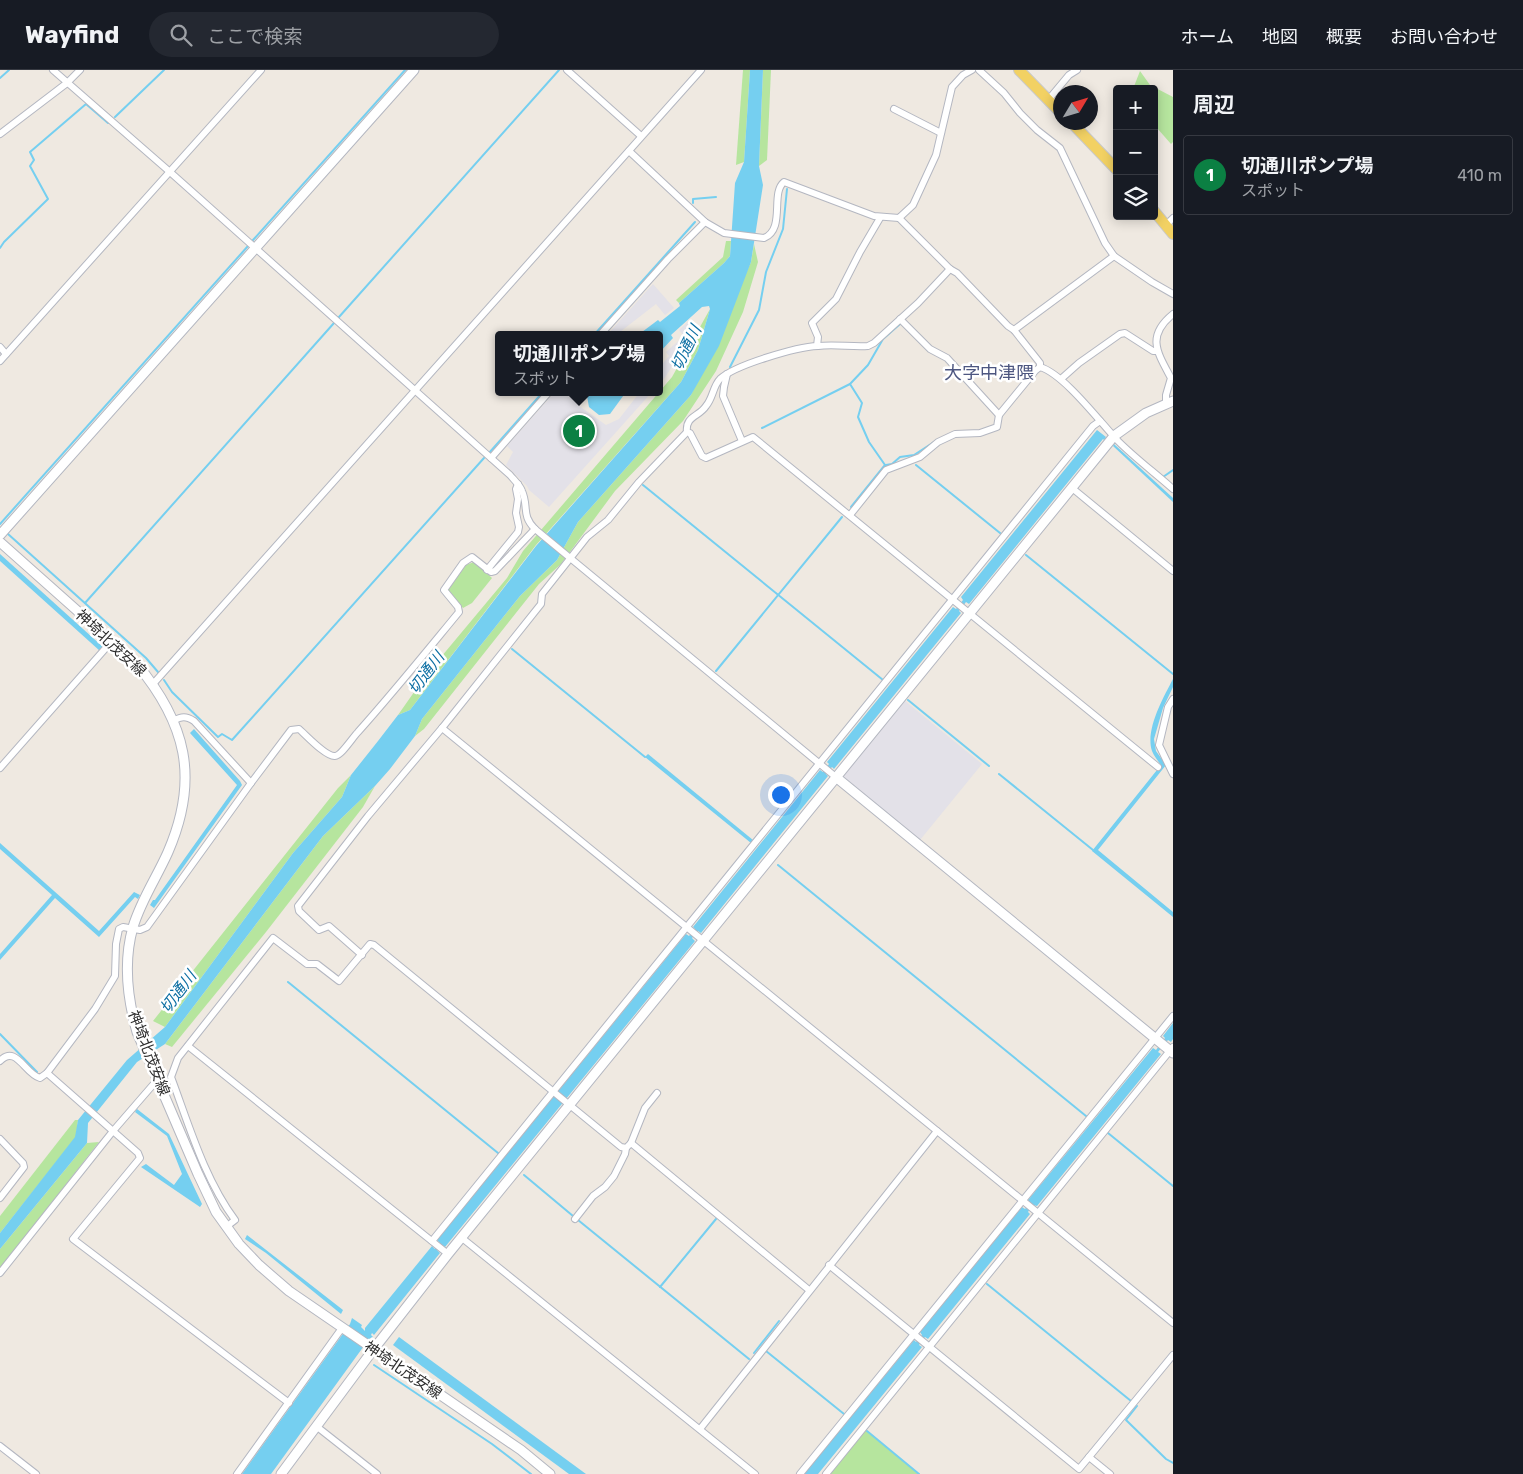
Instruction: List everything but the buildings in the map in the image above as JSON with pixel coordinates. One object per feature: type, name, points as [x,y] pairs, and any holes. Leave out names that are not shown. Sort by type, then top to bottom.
[{"type":"main road","points":[[1019,70],[1053,104]]},
{"type":"main road","points":[[1079,130],[1113,166]]},
{"type":"main road","points":[[1158,214],[1169,221],[1173,234]]},
{"type":"street","points":[[53,70],[491,458],[518,484],[522,491],[527,519],[536,530],[1166,1046]]},
{"type":"street","points":[[0,134],[67,83],[80,70]]},
{"type":"street","points":[[0,361],[261,70]]},
{"type":"street","points":[[0,535],[414,70]]},
{"type":"street","points":[[567,70],[642,136]]},
{"type":"street","points":[[153,684],[701,70]]},
{"type":"street","points":[[629,151],[706,222],[724,233],[764,238],[769,236],[775,226],[780,188],[784,182],[880,218],[899,218],[913,205],[936,154],[952,87],[963,75],[972,70]]},
{"type":"street","points":[[979,70],[1004,93],[1020,114],[1060,148],[1105,243],[1114,256],[1173,294]]},
{"type":"street","points":[[1049,99],[1069,75],[1077,70]]},
{"type":"street","points":[[894,109],[941,133]]},
{"type":"street","points":[[817,346],[818,337],[812,324],[836,299],[880,218]]},
{"type":"street","points":[[899,218],[950,269],[957,273],[997,316],[1014,330],[1040,363],[1040,368]]},
{"type":"street","points":[[604,331],[668,259],[706,222]]},
{"type":"street","points":[[1014,330],[1114,256]]},
{"type":"street","points":[[950,269],[918,303],[874,343],[868,346],[817,346],[781,354],[727,374],[719,380],[710,402],[704,410],[686,425],[687,432],[690,433],[702,456],[706,458],[753,437],[1158,767]]},
{"type":"street","points":[[281,1474],[370,1348],[462,1238],[568,1103],[695,933],[825,767],[961,606],[1072,488],[1114,436],[1146,412],[1170,402],[1166,396],[1171,378],[1156,351],[1157,338],[1162,324],[1173,314]]},
{"type":"street","points":[[900,319],[930,349],[947,358],[999,415]]},
{"type":"street","points":[[1061,379],[1079,363],[1120,334],[1124,333],[1156,351]]},
{"type":"street","points":[[0,347],[6,354]]},
{"type":"street","points":[[850,515],[886,470],[920,457],[938,442],[955,434],[980,432],[997,427],[999,415],[1035,371],[1040,368],[1049,370],[1061,379],[1114,436],[1173,490]]},
{"type":"street","points":[[727,374],[723,396],[742,441]]},
{"type":"street","points":[[491,458],[545,396]]},
{"type":"street","points":[[436,1245],[555,1092],[695,933],[837,778],[1093,426],[1100,421]]},
{"type":"street","points":[[362,955],[329,926],[320,930],[299,911],[298,906],[368,816],[442,728],[540,604],[542,594],[569,557],[587,536],[600,524],[608,520],[639,482],[687,432]]},
{"type":"street","points":[[487,570],[518,532],[519,527],[516,513],[518,499],[516,489],[518,484]]},
{"type":"street","points":[[1072,488],[1173,571]]},
{"type":"street","points":[[0,1061],[8,1056],[13,1056],[34,1077],[40,1078],[47,1073],[95,1008],[115,976],[116,944],[119,929],[123,927],[140,930],[147,927],[250,782],[292,730],[299,729],[328,754],[335,756],[340,754],[459,612],[458,607],[444,590],[463,563],[472,557],[487,570],[495,571],[536,530]]},
{"type":"street","name":"神埼北茂安線","points":[[0,542],[107,647],[136,663],[153,684],[174,720],[185,767],[185,792],[182,816],[133,929],[127,962],[127,985],[137,1032],[216,1212],[226,1228],[259,1265],[289,1291],[521,1450],[550,1474]]},
{"type":"street","points":[[0,768],[107,647]]},
{"type":"street","points":[[1173,699],[1168,708],[1159,745],[1173,774]]},
{"type":"street","points":[[174,720],[188,717],[194,721],[250,782]]},
{"type":"street","points":[[442,728],[1173,1323]]},
{"type":"street","points":[[226,1228],[234,1220],[211,1179],[171,1077],[178,1058],[273,938],[307,964],[317,964],[339,980],[370,944],[374,945],[621,1147],[626,1148]]},
{"type":"street","points":[[800,1474],[919,1338],[1166,1046],[1173,1016]]},
{"type":"street","points":[[188,1046],[448,1254]]},
{"type":"street","points":[[826,1474],[929,1346],[1030,1207],[1166,1046]]},
{"type":"street","points":[[47,1073],[138,1153],[140,1158],[73,1239],[289,1403]]},
{"type":"street","points":[[0,1273],[113,1131],[158,1079]]},
{"type":"street","points":[[575,1219],[593,1196],[605,1187],[614,1176],[645,1108],[657,1093]]},
{"type":"street","points":[[700,1429],[809,1290],[937,1132]]},
{"type":"street","points":[[0,1139],[24,1166],[0,1198]]},
{"type":"street","points":[[631,1142],[809,1290]]},
{"type":"street","points":[[462,1238],[755,1474]]},
{"type":"street","points":[[829,1265],[929,1346],[1076,1471],[1173,1355]]},
{"type":"street","points":[[237,1474],[342,1328]]},
{"type":"street","points":[[316,1426],[377,1474]]},
{"type":"street","points":[[0,1446],[36,1474]]},
{"type":"street","points":[[1089,1457],[1110,1474]]},
{"type":"shaded area","points":[[653,284],[674,308],[665,315],[656,304],[621,331],[611,331]]},
{"type":"shaded area","points":[[688,322],[695,329],[663,379],[663,363],[669,356],[666,352],[684,336],[679,330]]},
{"type":"shaded area","points":[[551,396],[578,396],[578,405],[606,425],[619,419],[637,396],[648,396],[549,507],[529,490],[506,465],[513,452],[507,446]]},
{"type":"shaded area","points":[[905,701],[982,764],[920,840],[843,777]]},
{"type":"green space","points":[[743,70],[750,70],[744,162],[736,165]]},
{"type":"green space","points":[[763,70],[771,70],[767,160],[759,166]]},
{"type":"green space","points":[[1140,71],[1150,85],[1135,85]]},
{"type":"green space","points":[[1158,89],[1173,97],[1173,142],[1171,144],[1158,129]]},
{"type":"green space","points":[[726,241],[731,241],[730,256],[679,303],[676,300],[723,257]]},
{"type":"green space","points":[[754,244],[758,262],[743,312],[716,371],[683,421],[615,491],[561,564],[539,584],[424,729],[415,736],[422,719],[520,596],[557,560],[578,522],[691,395],[751,262]]},
{"type":"green space","points":[[710,309],[698,350],[681,382],[536,545],[410,710],[398,715],[426,675],[507,578],[523,551],[656,396],[663,396],[663,388],[672,377]]},
{"type":"green space","points":[[474,562],[492,578],[472,603],[463,608],[448,590],[466,565]]},
{"type":"green space","points":[[351,775],[342,797],[293,853],[165,1027],[153,1021],[338,788]]},
{"type":"green space","points":[[375,786],[363,807],[266,932],[172,1047],[165,1044],[323,836]]},
{"type":"green space","points":[[75,1120],[78,1120],[76,1137],[0,1233],[0,1216]]},
{"type":"green space","points":[[99,1142],[0,1269],[0,1249],[87,1143]]},
{"type":"green space","points":[[866,1430],[919,1474],[830,1474]]},
{"type":"water","points":[[750,70],[763,70],[759,166],[763,185],[751,262],[719,346],[691,395],[578,522],[557,560],[520,596],[422,719],[415,736],[390,769],[323,836],[165,1044],[137,1062],[88,1123],[87,1143],[0,1249],[0,1233],[75,1137],[78,1120],[127,1060],[165,1027],[293,853],[342,797],[351,775],[398,715],[410,710],[536,546],[681,382],[698,350],[710,309],[709,306],[702,307],[671,335],[673,338],[663,349],[663,331],[643,331],[658,320],[660,322],[680,306],[679,303],[730,256],[735,183],[744,162]]},
{"type":"water","points":[[587,396],[623,396],[610,414],[599,415],[589,407]]},
{"type":"water","points":[[1097,430],[1106,437],[1104,440],[969,604],[966,602],[959,611],[961,613],[834,769],[832,767],[826,774],[828,776],[701,933],[698,931],[692,938],[695,941],[445,1247],[442,1245],[437,1250],[440,1253],[374,1335],[372,1333],[373,1337],[369,1339],[271,1474],[242,1474],[350,1324],[352,1318],[362,1325],[361,1327],[365,1331],[365,1328],[432,1246],[435,1249],[440,1243],[437,1240],[686,934],[689,936],[695,929],[693,927],[820,770],[823,772],[829,764],[827,762],[953,607],[956,609],[963,600],[961,597]]},
{"type":"water","points":[[1114,444],[1173,498],[1173,502],[1113,446]]},
{"type":"water","points":[[0,554],[103,647],[100,651],[0,561]]},
{"type":"water","points":[[1173,679],[1173,687],[1163,708],[1154,739],[1156,751],[1166,765],[1098,850],[1173,912],[1173,917],[1092,851],[1161,765],[1152,751],[1150,743],[1151,734],[1156,714]]},
{"type":"water","points":[[194,729],[242,785],[154,908],[150,905],[153,900],[155,900],[237,785],[190,733]]},
{"type":"water","points":[[648,754],[753,840],[751,843],[645,757]]},
{"type":"water","points":[[0,843],[99,931],[134,892],[140,895],[138,899],[135,897],[99,937],[55,898],[0,960],[0,954],[52,895],[0,849]]},
{"type":"water","points":[[1173,1023],[1173,1039],[1171,1042],[1168,1040],[1158,1052],[1161,1054],[1037,1206],[1033,1205],[1028,1212],[1030,1214],[928,1339],[925,1337],[919,1345],[922,1347],[818,1474],[804,1474],[914,1340],[916,1342],[922,1335],[920,1332],[1022,1207],[1025,1209],[1030,1203],[1028,1200],[1153,1048],[1156,1050],[1165,1038],[1163,1036]]},
{"type":"water","points":[[137,1109],[169,1134],[202,1204],[200,1207],[141,1167],[146,1164],[174,1185],[182,1174],[167,1136],[135,1112]]},
{"type":"water","points":[[247,1235],[343,1310],[341,1314],[266,1253],[245,1239]]},
{"type":"water","points":[[399,1337],[586,1474],[569,1474],[393,1345]]},
{"type":"waterway","points":[[0,78],[9,70]]},
{"type":"waterway","points":[[115,117],[164,70]]},
{"type":"waterway","points":[[253,240],[405,70]]},
{"type":"waterway","points":[[339,317],[559,70]]},
{"type":"waterway","points":[[0,248],[48,199],[30,166],[34,160],[30,152],[86,104],[108,123]]},
{"type":"waterway","points":[[730,367],[759,310],[766,272],[783,229],[787,189]]},
{"type":"waterway","points":[[693,203],[693,199],[716,197]]},
{"type":"waterway","points":[[598,331],[695,222]]},
{"type":"waterway","points":[[0,524],[248,246]]},
{"type":"waterway","points":[[85,603],[334,323]]},
{"type":"waterway","points":[[851,507],[885,465],[869,442],[858,417],[862,403],[850,384],[868,365],[883,339],[900,324]]},
{"type":"waterway","points":[[762,428],[850,384]]},
{"type":"waterway","points":[[489,453],[539,396]]},
{"type":"waterway","points":[[886,465],[892,464],[900,457],[914,455],[934,442]]},
{"type":"waterway","points":[[164,680],[172,692],[218,737],[222,734],[232,740],[484,458]]},
{"type":"waterway","points":[[916,465],[1000,533]]},
{"type":"waterway","points":[[1163,477],[1173,470]]},
{"type":"waterway","points":[[643,485],[883,680]]},
{"type":"waterway","points":[[716,671],[842,517]]},
{"type":"waterway","points":[[8,534],[146,658],[158,672]]},
{"type":"waterway","points":[[1026,555],[1173,674]]},
{"type":"waterway","points":[[512,649],[645,757]]},
{"type":"waterway","points":[[908,700],[989,766]]},
{"type":"waterway","points":[[999,774],[1093,850]]},
{"type":"waterway","points":[[778,865],[1086,1116]]},
{"type":"waterway","points":[[288,982],[498,1153]]},
{"type":"waterway","points":[[0,1034],[37,1072]]},
{"type":"waterway","points":[[1108,1133],[1173,1186]]},
{"type":"waterway","points":[[524,1175],[573,1216]]},
{"type":"waterway","points":[[660,1287],[716,1219]]},
{"type":"waterway","points":[[578,1220],[749,1359]]},
{"type":"waterway","points":[[987,1284],[1131,1401]]},
{"type":"waterway","points":[[754,1353],[779,1321]]},
{"type":"waterway","points":[[766,1351],[844,1414]]},
{"type":"waterway","points":[[374,1365],[492,1444],[531,1474]]},
{"type":"waterway","points":[[1137,1406],[1126,1420],[1166,1459],[1173,1463]]},
{"type":"waterway","points":[[867,1431],[919,1474]]},
{"type":"place","name":"切通川ポンプ場","points":[[579,431]]},
{"type":"district","name":"大字中津隈","points":[[989,373]]},
{"type":"water label","name":"切通川","points":[[686,348]]},
{"type":"water label","name":"切通川","points":[[426,673]]},
{"type":"water label","name":"切通川","points":[[178,992]]}]
